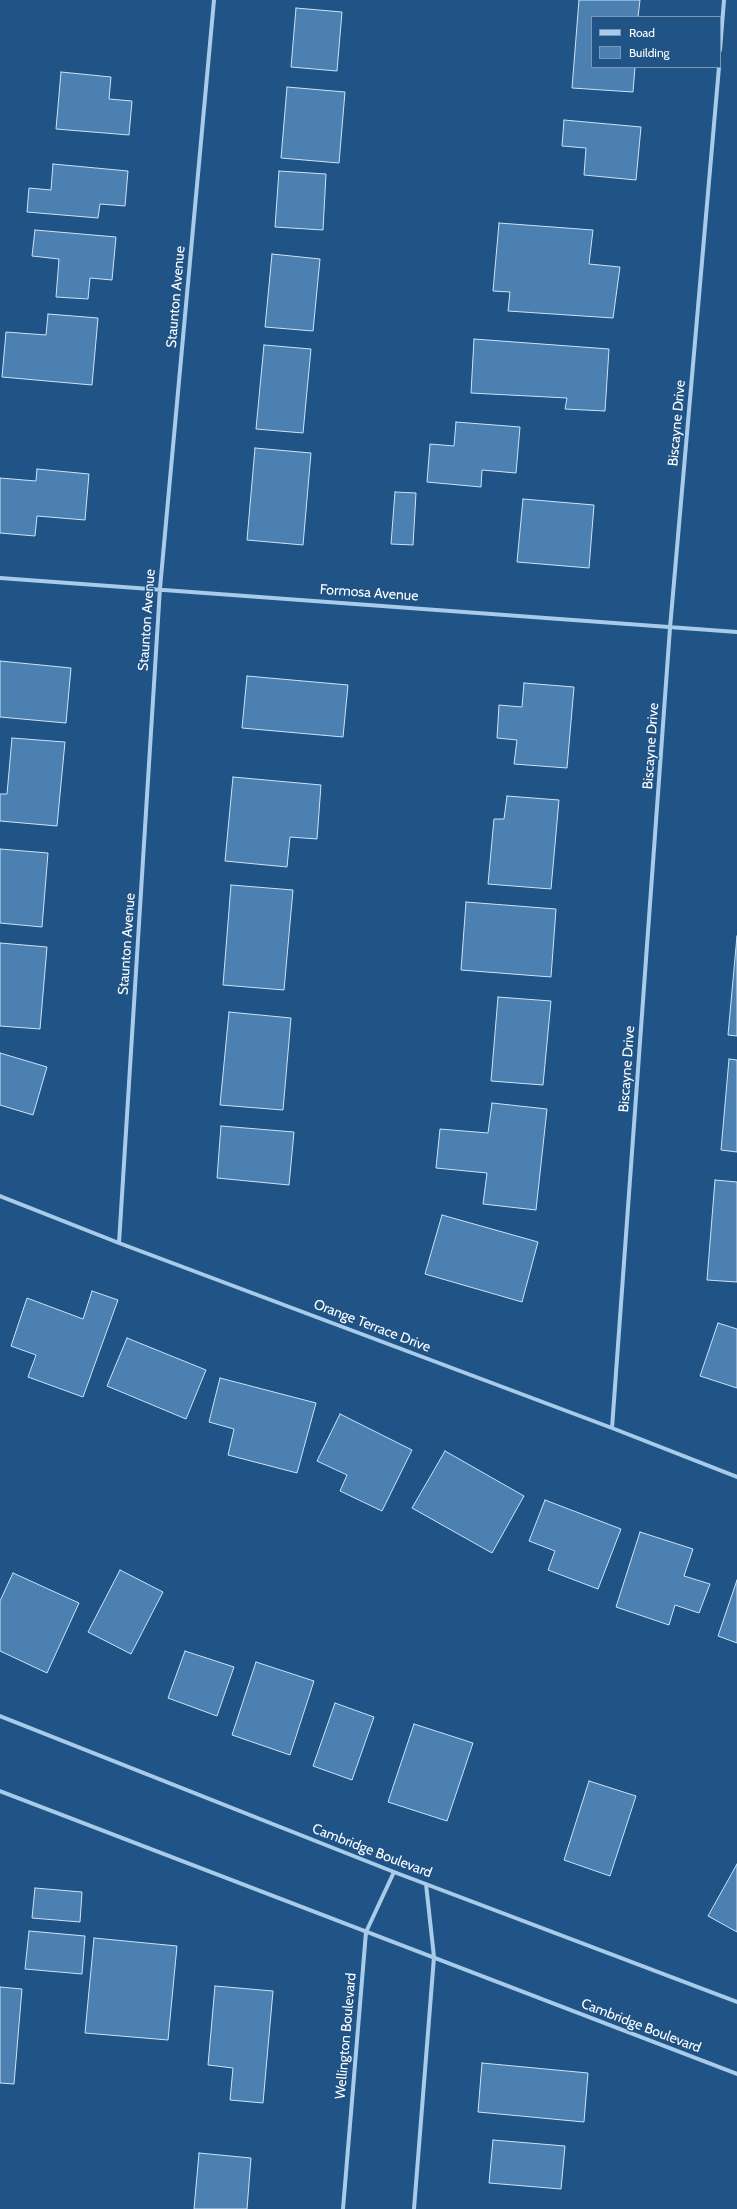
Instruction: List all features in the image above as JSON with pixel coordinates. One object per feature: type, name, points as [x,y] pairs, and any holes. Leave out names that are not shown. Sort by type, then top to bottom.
[{"type":"street","name":"Staunton Avenue","points":[[119,1243],[160,588],[214,0]]},
{"type":"street","points":[[721,38],[724,0]]},
{"type":"street","name":"Biscayne Drive","points":[[612,1428],[670,628],[719,68]]},
{"type":"street","name":"Formosa Avenue","points":[[0,578],[160,588],[737,632]]},
{"type":"street","name":"Orange Terrace Drive","points":[[0,1196],[119,1243],[612,1428],[737,1477]]},
{"type":"street","name":"Cambridge Boulevard","points":[[0,1716],[394,1872],[737,2002]]},
{"type":"street","name":"Cambridge Boulevard","points":[[0,1791],[737,2074]]},
{"type":"street","name":"Wellington Boulevard","points":[[343,2209],[366,1932],[394,1872]]},
{"type":"street","points":[[414,2209],[434,1957],[426,1884]]},
{"type":"building","points":[[579,0],[640,0],[638,16],[591,16],[591,68],[635,68],[633,92],[572,88]]},
{"type":"building","points":[[296,8],[342,12],[337,71],[291,67]]},
{"type":"building","points":[[61,72],[111,77],[109,99],[132,101],[129,135],[56,129]]},
{"type":"building","points":[[287,87],[345,92],[339,163],[281,158]]},
{"type":"building","points":[[564,120],[641,127],[636,180],[584,175],[586,148],[562,146]]},
{"type":"building","points":[[53,164],[128,171],[125,206],[100,204],[98,218],[27,212],[29,188],[51,190]]},
{"type":"building","points":[[279,171],[326,174],[323,230],[275,227]]},
{"type":"building","points":[[499,223],[593,230],[589,264],[620,267],[613,318],[508,311],[510,292],[493,291]]},
{"type":"building","points":[[35,230],[116,237],[112,280],[90,278],[88,299],[56,297],[59,259],[32,256]]},
{"type":"building","points":[[272,254],[320,259],[313,331],[265,327]]},
{"type":"building","points":[[48,314],[98,318],[92,385],[2,377],[6,332],[46,335]]},
{"type":"building","points":[[474,339],[609,349],[605,411],[565,409],[567,398],[471,393]]},
{"type":"building","points":[[264,345],[311,349],[303,433],[256,429]]},
{"type":"building","points":[[456,422],[520,427],[516,473],[482,470],[481,487],[427,482],[430,444],[454,446]]},
{"type":"building","points":[[255,448],[311,453],[303,545],[247,540]]},
{"type":"building","points":[[37,469],[89,474],[85,520],[37,516],[35,536],[0,533],[0,478],[36,481]]},
{"type":"building","points":[[395,492],[416,493],[413,545],[391,544]]},
{"type":"building","points":[[523,499],[594,505],[589,568],[517,562]]},
{"type":"building","points":[[0,661],[71,668],[66,723],[0,717]]},
{"type":"building","points":[[247,676],[348,685],[343,737],[242,728]]},
{"type":"building","points":[[524,683],[574,687],[567,768],[514,764],[517,740],[497,738],[499,705],[522,707]]},
{"type":"building","points":[[12,738],[65,742],[57,826],[0,821],[0,794],[7,794]]},
{"type":"building","points":[[233,777],[321,785],[317,839],[290,837],[287,867],[225,861]]},
{"type":"building","points":[[507,796],[559,800],[551,889],[488,884],[494,819],[504,819]]},
{"type":"building","points":[[0,849],[48,853],[42,927],[0,923]]},
{"type":"building","points":[[231,885],[293,890],[284,990],[223,985]]},
{"type":"building","points":[[466,902],[556,909],[551,977],[461,970]]},
{"type":"building","points":[[737,936],[737,1036],[728,1035]]},
{"type":"building","points":[[0,943],[47,947],[40,1029],[0,1026]]},
{"type":"building","points":[[498,997],[551,1001],[543,1085],[491,1081]]},
{"type":"building","points":[[229,1012],[291,1018],[283,1110],[220,1105]]},
{"type":"building","points":[[0,1053],[47,1067],[33,1115],[0,1105]]},
{"type":"building","points":[[729,1059],[737,1060],[737,1152],[721,1150]]},
{"type":"building","points":[[492,1103],[547,1109],[536,1210],[483,1204],[487,1173],[436,1168],[440,1129],[488,1133]]},
{"type":"building","points":[[221,1126],[294,1132],[289,1185],[217,1178]]},
{"type":"building","points":[[715,1180],[737,1182],[737,1282],[707,1280]]},
{"type":"building","points":[[442,1215],[538,1242],[522,1302],[425,1274]]},
{"type":"building","points":[[92,1291],[118,1300],[83,1397],[28,1377],[36,1355],[11,1346],[27,1298],[83,1319]]},
{"type":"building","points":[[718,1323],[737,1329],[737,1388],[700,1376]]},
{"type":"building","points":[[127,1338],[206,1370],[186,1419],[107,1386]]},
{"type":"building","points":[[220,1378],[316,1403],[297,1473],[228,1455],[234,1429],[209,1422]]},
{"type":"building","points":[[340,1414],[412,1450],[382,1511],[340,1491],[347,1475],[317,1461]]},
{"type":"building","points":[[445,1451],[524,1496],[492,1553],[412,1508]]},
{"type":"building","points":[[545,1500],[621,1529],[598,1589],[548,1570],[555,1551],[529,1541]]},
{"type":"building","points":[[640,1532],[693,1549],[684,1576],[710,1584],[699,1613],[675,1605],[669,1625],[616,1607]]},
{"type":"building","points":[[120,1570],[163,1592],[131,1654],[88,1632]]},
{"type":"building","points":[[13,1573],[79,1603],[47,1673],[0,1651],[0,1601]]},
{"type":"building","points":[[737,1580],[737,1643],[718,1636]]},
{"type":"building","points":[[185,1651],[234,1667],[217,1716],[168,1698]]},
{"type":"building","points":[[256,1662],[314,1681],[290,1755],[232,1735]]},
{"type":"building","points":[[335,1703],[374,1717],[352,1780],[313,1766]]},
{"type":"building","points":[[414,1724],[473,1743],[447,1821],[388,1802]]},
{"type":"building","points":[[589,1781],[636,1796],[610,1876],[564,1860]]},
{"type":"building","points":[[737,1864],[737,1932],[708,1916]]},
{"type":"building","points":[[35,1888],[82,1892],[80,1922],[32,1918]]},
{"type":"building","points":[[29,1931],[85,1936],[82,1974],[25,1969]]},
{"type":"building","points":[[94,1938],[177,1946],[168,2040],[85,2033]]},
{"type":"building","points":[[215,1986],[273,1991],[263,2103],[230,2100],[233,2068],[208,2065]]},
{"type":"building","points":[[0,1987],[22,1989],[14,2084],[0,2083]]},
{"type":"building","points":[[482,2063],[588,2073],[584,2122],[478,2112]]},
{"type":"building","points":[[493,2140],[565,2146],[561,2189],[489,2183]]},
{"type":"building","points":[[199,2153],[251,2158],[247,2209],[194,2209]]}]
